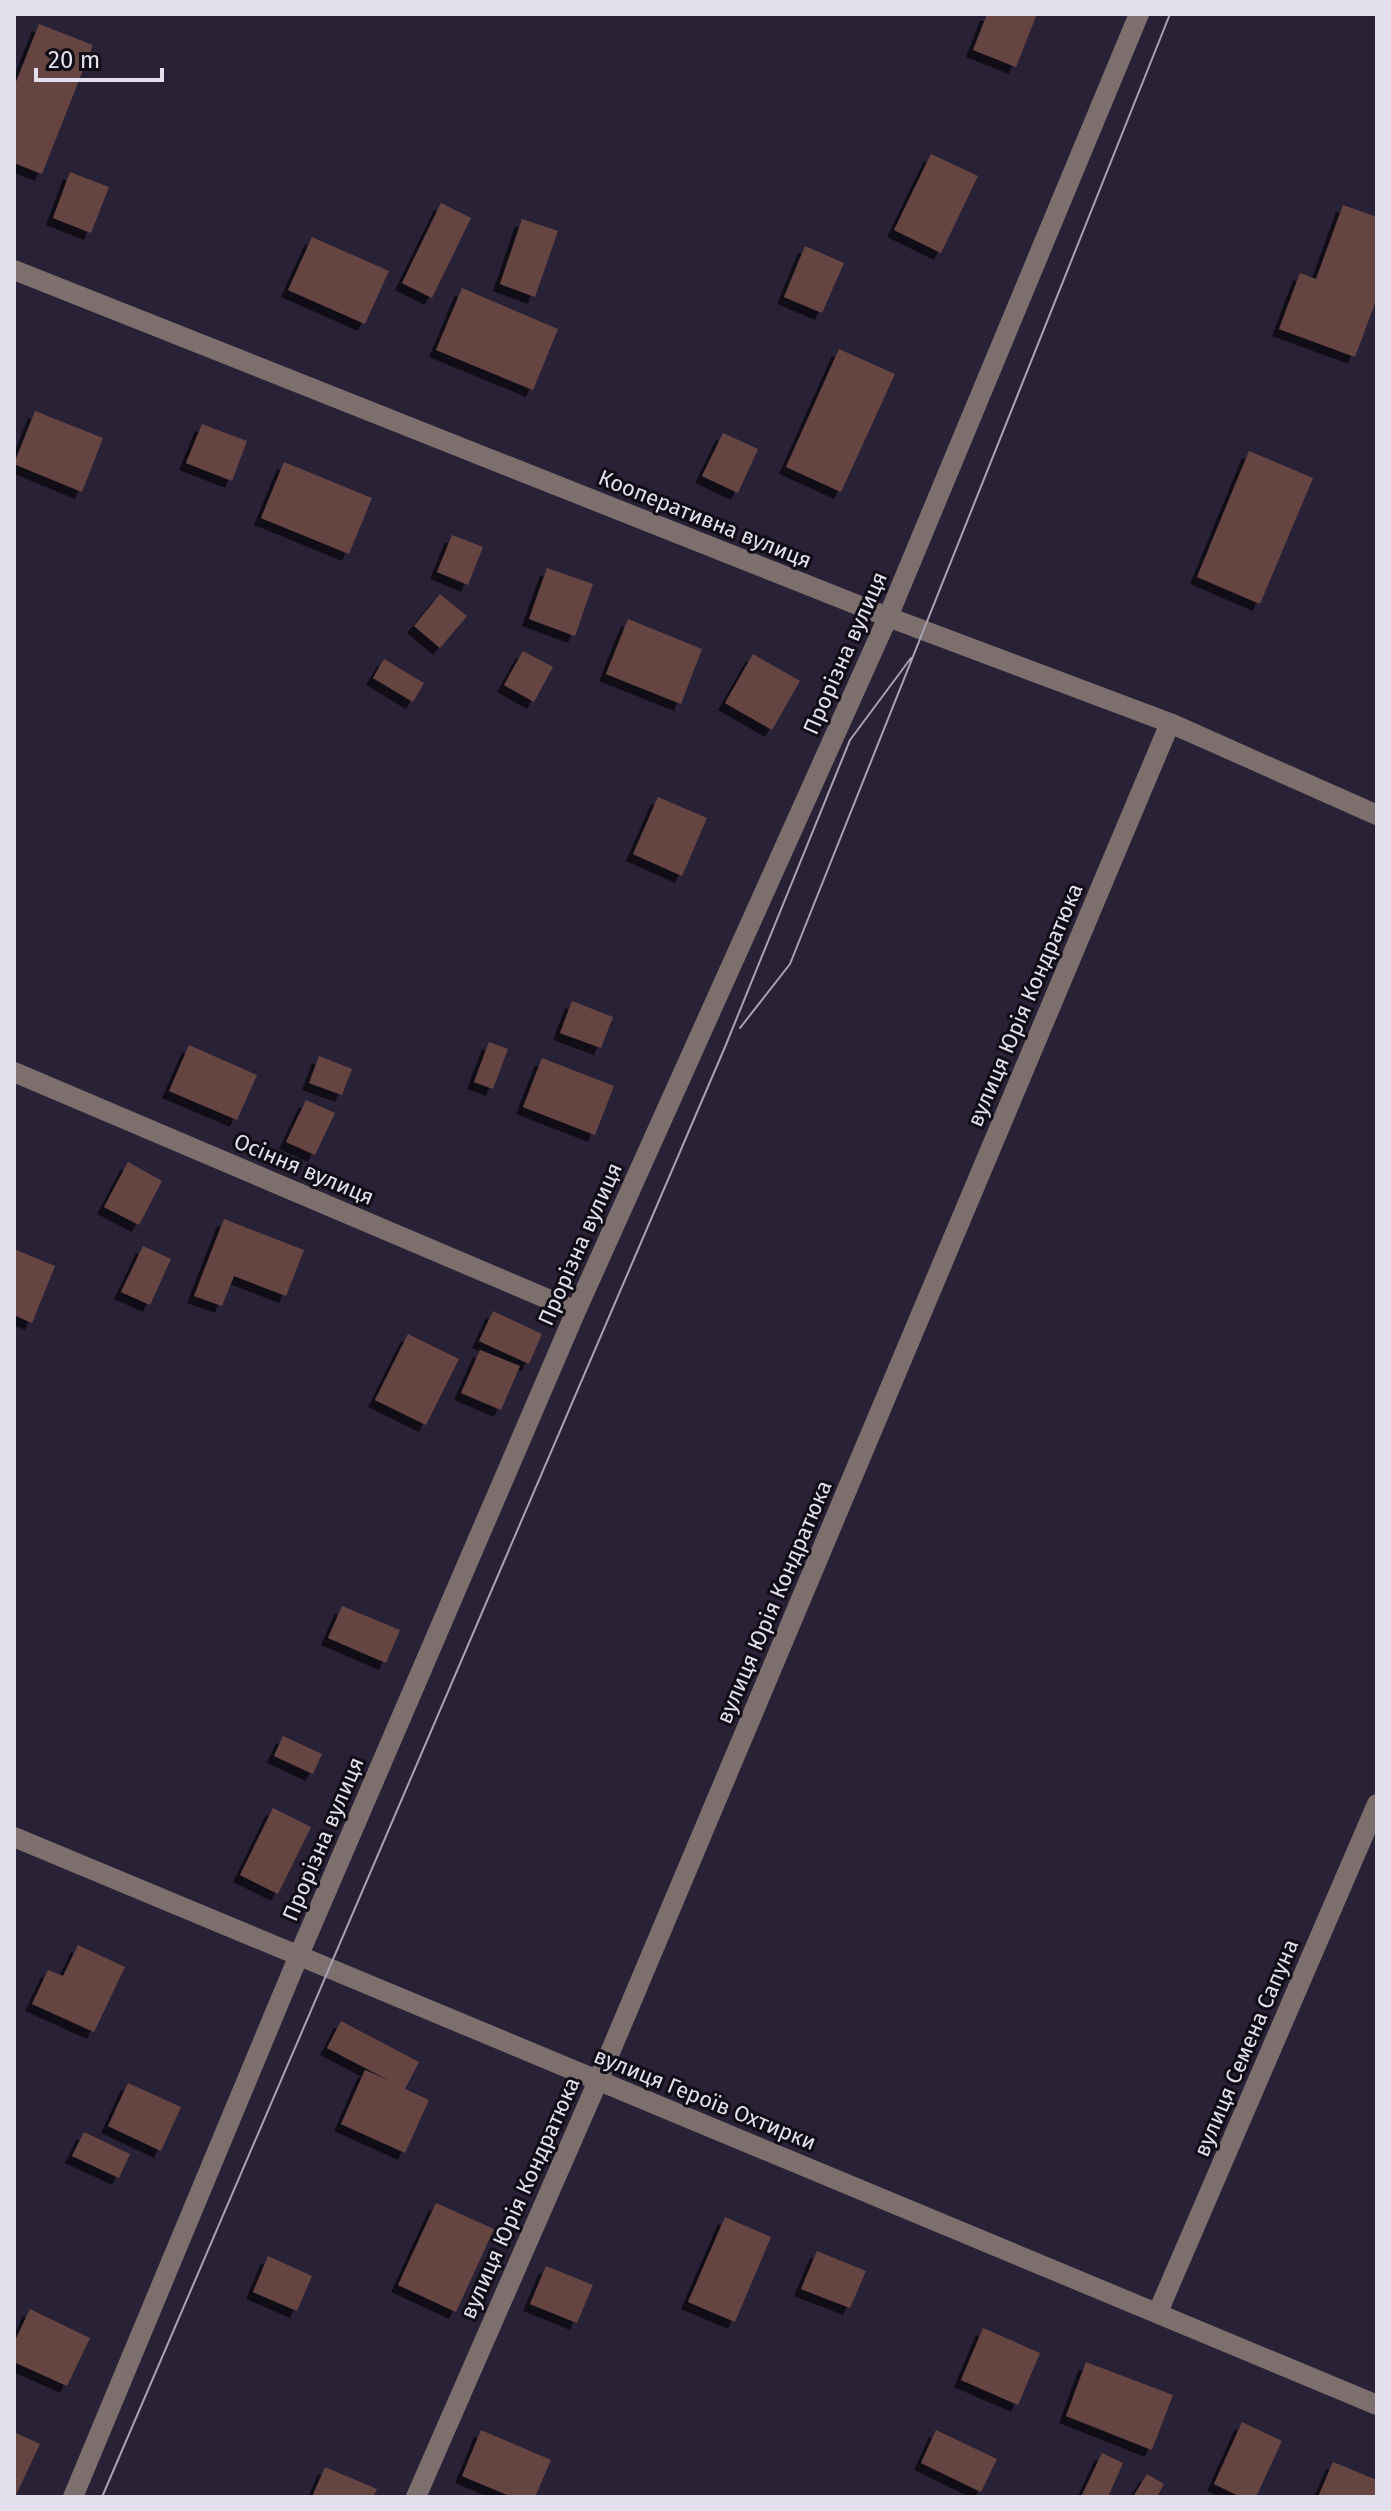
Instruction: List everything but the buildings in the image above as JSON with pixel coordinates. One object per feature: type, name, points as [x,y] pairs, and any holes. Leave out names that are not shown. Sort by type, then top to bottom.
[{"type":"street","name":"Прорізна вулиця","points":[[73,2497],[299,1955],[576,1311],[888,617],[1139,14]]},
{"type":"street","name":"Кооперативна вулиця","points":[[14,270],[888,617],[1170,723],[1377,815]]},
{"type":"street","name":"вулиця Юрія Кондратюка","points":[[416,2497],[598,2081],[1170,723]]},
{"type":"street","name":"Осіння вулиця","points":[[14,1072],[576,1311]]},
{"type":"street","name":"вулиця Семена Сапуна","points":[[1158,2312],[1377,1804]]},
{"type":"street","name":"вулиця Героїв Охтирки","points":[[14,1837],[1377,2405]]},
{"type":"tram line","points":[[740,1028],[790,964],[1170,14]]},
{"type":"tram line","points":[[102,2497],[725,1047],[850,740],[911,658]]}]
